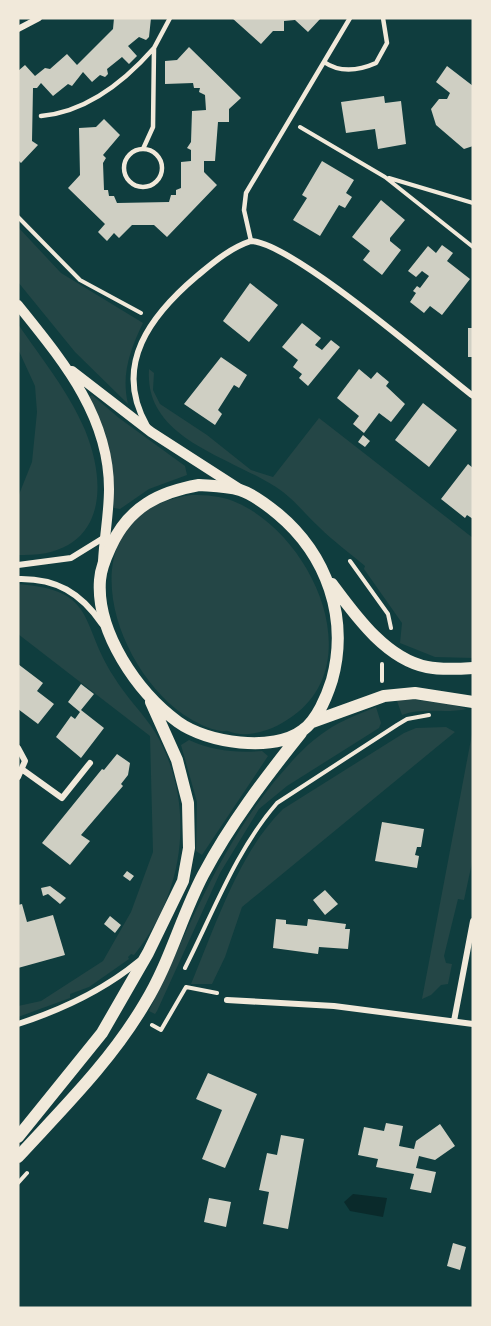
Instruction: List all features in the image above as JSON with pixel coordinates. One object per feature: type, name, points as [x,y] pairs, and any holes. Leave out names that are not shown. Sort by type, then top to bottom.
[{"type":"main road","points":[[18,1137],[102,1033],[148,952],[183,881],[189,826],[188,803],[177,760],[143,688],[114,642],[101,597],[102,565],[127,520],[146,502],[172,490],[200,485],[241,490],[270,508],[291,525],[311,548],[324,574],[336,610],[339,656],[329,688],[312,722],[302,732],[221,842],[202,878],[159,978],[137,1016],[86,1084],[18,1157]]},
{"type":"main road","points":[[324,574],[355,616],[385,647],[426,667],[473,668]]},
{"type":"main road","points":[[143,688],[180,723],[219,740],[253,744],[278,741],[302,732]]},
{"type":"main road","points":[[312,722],[384,696],[415,693],[473,702]]},
{"type":"street","points":[[18,29],[39,18]]},
{"type":"street","points":[[151,432],[136,402],[132,381],[135,360],[154,320],[174,296],[220,257],[251,241],[273,248],[313,271],[473,396]]},
{"type":"street","points":[[18,305],[68,367],[90,407],[105,442],[109,489],[102,565]]},
{"type":"street","points":[[68,367],[151,432],[241,490]]},
{"type":"street","points":[[18,565],[71,558],[104,538],[127,520]]},
{"type":"street","points":[[18,579],[41,579],[73,591],[94,612],[114,642]]},
{"type":"street","points":[[18,748],[25,761],[18,777]]},
{"type":"street","points":[[23,770],[62,798],[90,763]]},
{"type":"street","points":[[454,1021],[473,921]]},
{"type":"street","points":[[18,1024],[84,997],[125,973],[148,952]]},
{"type":"street","points":[[228,1000],[334,1006],[473,1024]]},
{"type":"lane","points":[[41,116],[82,106],[106,91],[154,48],[170,18]]},
{"type":"lane","points":[[251,241],[244,210],[246,193],[350,18]]},
{"type":"lane","points":[[324,62],[334,69],[343,70],[376,63],[387,43],[383,18]]},
{"type":"lane","points":[[143,149],[159,158],[162,171],[156,182],[145,187],[132,184],[124,169],[127,157],[143,149],[153,127],[154,48]]},
{"type":"path","points":[[289,121],[385,177],[473,247]]},
{"type":"path","points":[[385,177],[473,203]]},
{"type":"path","points":[[18,217],[80,280],[147,316]]},
{"type":"path","points":[[350,561],[388,614],[392,624],[390,633]]},
{"type":"path","points":[[307,782],[407,719],[438,715]]},
{"type":"path","points":[[137,1016],[161,1030],[186,987],[213,990],[228,1000]]},
{"type":"shaded area","points":[[18,227],[61,273],[143,323],[134,343],[126,372],[128,404],[75,352],[18,282]]},
{"type":"shaded area","points":[[18,324],[63,389],[85,430],[93,454],[97,477],[97,498],[92,518],[82,534],[67,546],[45,553],[18,555],[18,497],[32,462],[37,412],[35,386],[18,349]]},
{"type":"shaded area","points":[[149,369],[154,373],[153,390],[160,404],[207,435],[251,470],[273,477],[319,418],[473,538],[473,658],[435,657],[400,643],[402,623],[364,569],[365,566],[324,532],[283,492],[196,445],[177,431],[161,414],[151,394]]},
{"type":"shaded area","points":[[92,395],[119,418],[185,466],[187,475],[149,489],[120,509],[114,508],[105,433],[89,397]]},
{"type":"shaded area","points":[[191,495],[228,499],[260,516],[284,538],[305,565],[320,596],[328,627],[328,659],[318,687],[298,712],[281,724],[263,731],[243,734],[211,729],[184,715],[157,691],[135,661],[120,627],[112,592],[114,559],[126,530],[152,507]]},
{"type":"shaded area","points":[[18,584],[62,593],[83,612],[103,658],[114,677],[155,732],[168,759],[177,788],[180,817],[179,847],[174,876],[165,904],[151,931],[134,955],[131,954],[129,959],[89,987],[70,994],[70,998],[18,1017],[18,1006],[41,1001],[103,961],[131,912],[153,852],[150,736],[18,634]]},
{"type":"shaded area","points":[[408,699],[450,704],[467,709],[418,711],[402,715],[397,701]]},
{"type":"shaded area","points":[[376,707],[381,723],[379,728],[287,786],[259,809],[220,873],[157,1011],[155,1014],[149,1011],[220,864],[254,808],[298,754],[312,742],[338,724]]},
{"type":"shaded area","points":[[446,727],[455,732],[242,907],[225,957],[212,984],[191,984],[241,868],[253,846],[283,809],[404,733],[416,728]]},
{"type":"shaded area","points":[[472,734],[473,858],[464,900],[458,899],[444,956],[446,963],[452,964],[448,984],[441,985],[431,995],[422,999]]},
{"type":"shaded area","points":[[189,740],[207,747],[225,750],[262,751],[268,756],[202,855],[196,851],[197,802],[181,745]]},
{"type":"shaded area","points":[[353,1194],[387,1198],[383,1217],[350,1211],[344,1202]]},
{"type":"building","points":[[114,18],[151,18],[149,37],[146,40],[139,37],[128,46],[137,56],[129,64],[122,57],[107,69],[108,74],[105,77],[100,75],[92,82],[83,72],[72,86],[68,84],[53,96],[41,83],[37,88],[33,88],[32,141],[38,145],[21,163],[18,160],[18,71],[25,65],[35,76],[45,68],[50,69],[67,54],[77,65],[113,29]]},
{"type":"building","points":[[232,18],[321,18],[308,32],[295,20],[284,21],[284,31],[273,31],[261,44]]},
{"type":"building","points":[[189,47],[241,98],[229,109],[229,122],[218,122],[215,161],[204,161],[204,172],[217,185],[167,237],[154,225],[132,225],[119,238],[114,233],[107,241],[98,232],[105,224],[68,188],[80,175],[79,128],[96,127],[104,119],[120,135],[103,155],[106,158],[103,163],[104,190],[108,190],[109,196],[114,196],[117,203],[169,202],[171,195],[176,195],[176,190],[181,188],[181,162],[191,161],[191,150],[187,148],[191,142],[192,111],[206,110],[205,95],[199,92],[200,88],[194,88],[193,83],[165,84],[165,61],[177,60]]},
{"type":"building","points":[[447,66],[473,86],[473,146],[464,149],[436,125],[431,109],[439,99],[447,99],[450,93],[436,82]]},
{"type":"building","points":[[384,96],[385,103],[401,101],[406,144],[378,149],[375,129],[346,133],[341,102]]},
{"type":"building","points":[[322,161],[354,180],[346,193],[352,197],[345,208],[339,205],[320,236],[293,220],[307,198],[302,195]]},
{"type":"building","points":[[381,200],[405,220],[390,238],[390,241],[401,250],[382,275],[363,260],[370,251],[352,237]]},
{"type":"building","points":[[442,245],[453,253],[447,261],[470,279],[442,315],[430,306],[424,313],[410,302],[416,293],[413,291],[417,286],[420,288],[429,276],[422,271],[416,277],[408,271],[428,246],[436,253]]},
{"type":"building","points":[[250,283],[278,305],[249,342],[223,321]]},
{"type":"building","points":[[302,323],[321,338],[315,345],[322,350],[331,340],[340,347],[308,386],[299,378],[302,374],[293,367],[298,360],[282,347]]},
{"type":"building","points":[[468,328],[473,328],[473,357],[468,357]]},
{"type":"building","points":[[221,357],[247,375],[239,388],[234,385],[218,410],[222,414],[215,425],[184,404]]},
{"type":"building","points":[[359,369],[371,379],[377,372],[389,382],[386,386],[405,404],[391,422],[379,413],[364,433],[353,424],[359,416],[337,398]]},
{"type":"building","points":[[423,403],[457,430],[429,467],[395,440]]},
{"type":"building","points":[[363,435],[370,441],[365,447],[358,442]]},
{"type":"building","points":[[468,464],[473,468],[473,519],[467,515],[465,518],[441,499]]},
{"type":"building","points":[[18,664],[43,683],[37,691],[54,704],[38,724],[18,709]]},
{"type":"building","points":[[81,684],[94,694],[81,710],[104,728],[81,758],[56,737],[71,716],[75,719],[80,712],[68,702]]},
{"type":"building","points":[[117,754],[130,763],[128,775],[121,784],[123,786],[81,835],[90,841],[70,865],[42,843],[102,769],[104,770]]},
{"type":"building","points":[[382,822],[424,829],[421,847],[417,847],[415,855],[419,856],[417,868],[375,861]]},
{"type":"building","points":[[127,871],[134,876],[130,881],[123,876]]},
{"type":"building","points":[[50,886],[66,898],[60,904],[48,894],[43,896],[41,888]]},
{"type":"building","points":[[325,890],[338,904],[325,915],[313,900]]},
{"type":"building","points":[[22,904],[27,922],[53,915],[65,955],[18,968],[18,905]]},
{"type":"building","points":[[110,916],[121,925],[115,933],[104,924]]},
{"type":"building","points":[[276,919],[286,920],[286,924],[307,926],[308,919],[346,924],[345,929],[350,929],[348,949],[319,947],[318,954],[273,948]]},
{"type":"building","points":[[208,1073],[257,1094],[225,1168],[202,1159],[222,1110],[196,1099]]},
{"type":"building","points":[[386,1123],[403,1126],[399,1146],[414,1149],[416,1141],[440,1124],[455,1146],[435,1160],[419,1156],[416,1168],[436,1172],[431,1193],[410,1189],[414,1174],[376,1167],[378,1159],[358,1155],[364,1127],[384,1131]]},
{"type":"building","points":[[281,1135],[304,1139],[288,1229],[263,1224],[269,1192],[259,1190],[267,1153],[277,1155]]},
{"type":"building","points":[[209,1198],[231,1202],[226,1227],[204,1222]]},
{"type":"building","points":[[453,1243],[466,1247],[460,1270],[447,1266]]}]
